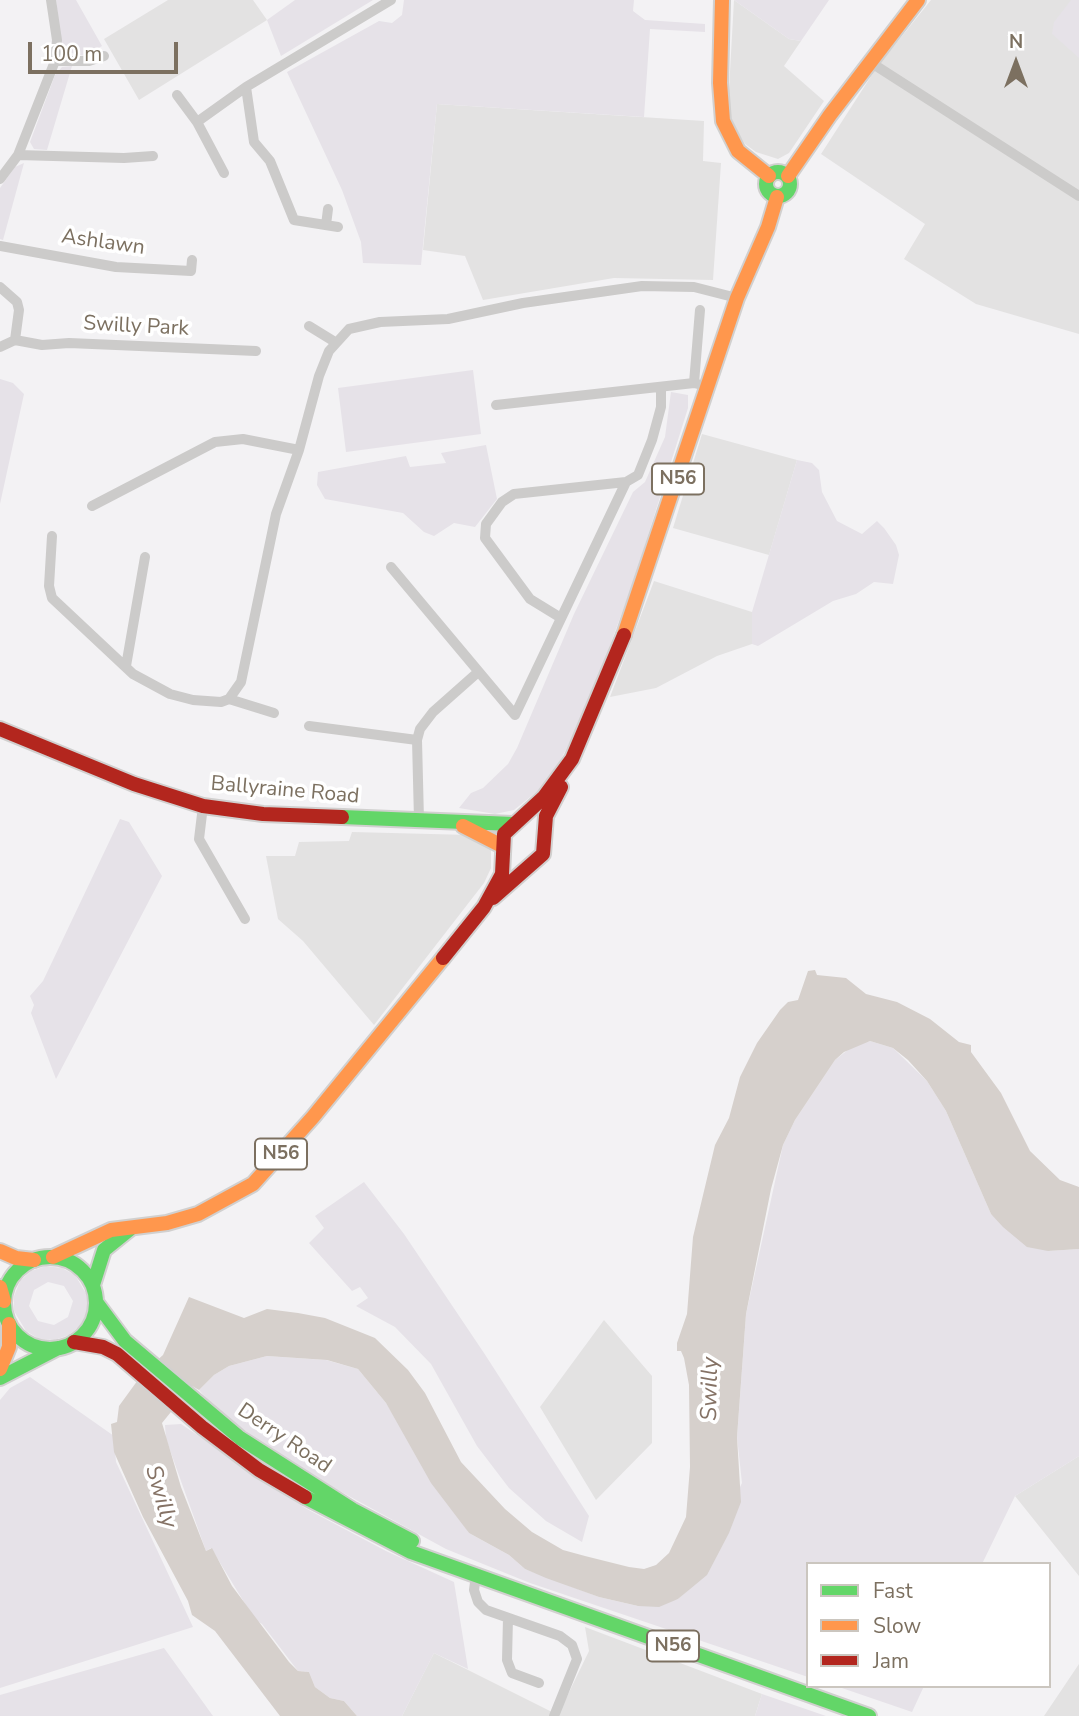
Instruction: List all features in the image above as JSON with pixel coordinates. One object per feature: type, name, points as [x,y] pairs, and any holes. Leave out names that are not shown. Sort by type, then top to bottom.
[{"type":"main road","points":[[722,0],[720,83],[723,121],[738,151],[769,176]]},
{"type":"main road","points":[[777,197],[767,190],[769,176],[781,172],[788,176],[870,61],[918,0]]},
{"type":"main road","name":"N56","points":[[34,1260],[53,1257],[104,1231],[167,1223],[209,1209],[242,1192],[263,1175],[484,906],[545,850],[546,816],[567,778],[572,758],[633,613],[701,384],[768,227],[777,197],[788,192],[791,184],[788,176]]},
{"type":"main road","name":"Ballyraine Road","points":[[0,729],[158,793],[203,806],[263,814],[514,823]]},
{"type":"main road","name":"N56","points":[[484,906],[502,874],[504,834],[544,796],[572,758]]},
{"type":"main road","points":[[456,822],[503,849],[516,863],[534,862]]},
{"type":"main road","points":[[514,823],[531,822],[544,835]]},
{"type":"main road","name":"N56","points":[[96,1302],[93,1285],[104,1250],[117,1237],[132,1228]]},
{"type":"main road","points":[[0,1251],[16,1258],[34,1260]]},
{"type":"main road","points":[[53,1257],[78,1266],[93,1285]]},
{"type":"main road","points":[[0,1369],[9,1347],[9,1324],[2,1294],[15,1273],[34,1260]]},
{"type":"main road","points":[[0,1378],[75,1342],[90,1325],[96,1302]]},
{"type":"main road","name":"Derry Road","points":[[96,1302],[141,1365],[197,1413],[314,1486],[476,1575],[869,1716]]},
{"type":"main road","points":[[9,1324],[27,1342],[42,1348],[58,1348]]},
{"type":"main road","name":"Derry Road","points":[[75,1342],[108,1349],[141,1365]]},
{"type":"street","points":[[0,179],[18,155],[55,61],[57,40],[51,0]]},
{"type":"street","points":[[197,122],[246,87],[391,0]]},
{"type":"street","points":[[55,61],[89,61],[104,56]]},
{"type":"street","points":[[870,61],[1079,196]]},
{"type":"street","points":[[246,87],[254,142],[270,161],[294,220],[332,226],[328,209]]},
{"type":"street","points":[[177,95],[225,167]]},
{"type":"street","points":[[18,155],[124,158],[153,156]]},
{"type":"street","name":"Ashlawn","points":[[0,246],[116,267],[191,271],[192,260]]},
{"type":"street","points":[[229,699],[241,682],[276,514],[299,450],[319,376],[335,342],[349,329],[366,324],[448,319],[523,303],[642,286],[694,287],[737,298]]},
{"type":"street","points":[[0,287],[17,302],[19,310],[15,340],[0,347]]},
{"type":"street","points":[[496,405],[701,384],[699,310]]},
{"type":"street","points":[[309,326],[335,342]]},
{"type":"street","name":"Swilly Park","points":[[15,340],[42,345],[69,342],[256,351]]},
{"type":"street","points":[[561,618],[530,599],[485,538],[485,524],[502,502],[514,494],[626,482],[638,475],[661,407],[661,387]]},
{"type":"street","points":[[92,506],[215,442],[243,439],[299,450]]},
{"type":"street","points":[[391,567],[477,673],[515,715],[626,482]]},
{"type":"street","points":[[52,536],[49,586],[52,598],[150,686],[193,700],[220,702],[229,699],[274,713]]},
{"type":"street","points":[[126,666],[145,557]]},
{"type":"street","points":[[419,820],[417,740],[425,720],[477,673]]},
{"type":"street","points":[[309,726],[417,740]]},
{"type":"street","points":[[203,806],[199,839],[245,919]]},
{"type":"street","points":[[476,1575],[474,1590],[478,1602],[486,1610],[560,1636],[572,1645],[577,1659],[554,1716]]},
{"type":"street","points":[[508,1618],[508,1660],[512,1673],[539,1683]]},
{"type":"shaded area","points":[[56,0],[76,0],[102,46],[85,56],[67,52],[61,44]]},
{"type":"shaded area","points":[[168,0],[253,0],[267,20],[139,100],[104,39]]},
{"type":"shaded area","points":[[295,0],[373,0],[281,56],[267,20]]},
{"type":"shaded area","points":[[404,0],[634,0],[633,11],[645,20],[705,24],[705,32],[650,29],[644,117],[437,104],[421,265],[363,263],[361,242],[342,190],[287,72],[379,21],[392,23],[402,15]]},
{"type":"shaded area","points":[[734,0],[789,39],[801,41],[784,66],[824,101],[789,153],[778,159],[756,152],[745,144],[735,129],[728,107]]},
{"type":"shaded area","points":[[734,0],[829,0],[801,41],[789,39]]},
{"type":"shaded area","points":[[931,0],[1079,0],[1079,334],[976,304],[904,259],[925,224],[821,154],[877,67]]},
{"type":"shaded area","points":[[1071,0],[1079,0],[1079,58],[1052,34],[1054,22]]},
{"type":"shaded area","points":[[72,66],[47,150],[34,149],[30,142],[55,75],[62,67]]},
{"type":"shaded area","points":[[437,104],[704,121],[703,161],[721,163],[713,280],[614,278],[483,300],[465,256],[423,250]]},
{"type":"shaded area","points":[[24,163],[3,240],[0,239],[0,188],[15,167]]},
{"type":"shaded area","points":[[473,370],[481,434],[346,452],[338,388]]},
{"type":"shaded area","points":[[0,379],[13,383],[24,394],[0,504]]},
{"type":"shaded area","points":[[671,392],[688,395],[688,408],[633,583],[585,713],[549,782],[514,810],[495,814],[459,808],[471,793],[483,788],[508,764],[517,748],[574,614],[633,492],[645,482],[665,437]]},
{"type":"shaded area","points":[[702,434],[797,460],[769,555],[673,528]]},
{"type":"shaded area","points":[[486,445],[497,499],[475,527],[454,523],[434,536],[424,532],[403,513],[325,499],[317,485],[318,472],[406,456],[410,467],[446,463],[441,453]]},
{"type":"shaded area","points":[[797,460],[812,463],[819,470],[822,492],[837,521],[862,534],[877,521],[884,528],[896,545],[899,555],[893,584],[874,582],[856,594],[833,601],[758,646],[752,644],[752,612]]},
{"type":"shaded area","points":[[654,581],[752,612],[752,644],[717,656],[656,688],[610,697]]},
{"type":"shaded area","points":[[120,819],[129,822],[162,876],[56,1079],[31,1013],[34,1005],[30,996],[43,981]]},
{"type":"shaded area","points":[[352,832],[470,835],[491,850],[491,868],[484,883],[374,1025],[303,941],[278,919],[266,856],[295,856],[299,842],[349,841]]},
{"type":"shaded area","points":[[870,1041],[893,1048],[927,1081],[946,1111],[991,1214],[1048,1251],[1079,1249],[1079,1456],[1015,1496],[983,1562],[806,1562],[806,1676],[530,1583],[446,1549],[290,1464],[215,1408],[199,1390],[214,1375],[229,1366],[267,1356],[326,1360],[358,1369],[386,1403],[469,1533],[509,1555],[525,1569],[599,1597],[638,1606],[678,1599],[689,1589],[742,1483],[737,1437],[746,1314],[783,1145],[795,1120],[835,1060],[854,1045]]},
{"type":"shaded area","points":[[364,1182],[404,1234],[589,1516],[582,1542],[546,1521],[509,1488],[477,1446],[431,1364],[395,1327],[356,1306],[368,1298],[360,1287],[352,1291],[309,1243],[324,1228],[315,1216]]},
{"type":"shaded area","points":[[46,1266],[62,1268],[75,1275],[87,1295],[87,1311],[81,1325],[69,1335],[55,1340],[39,1339],[26,1331],[14,1311],[14,1296],[20,1281],[31,1271]],"holes":[[[48,1282],[64,1286],[73,1301],[68,1317],[54,1325],[38,1321],[29,1306],[34,1290]]]},
{"type":"shaded area","points":[[604,1320],[652,1376],[652,1443],[596,1500],[540,1407]]},
{"type":"shaded area","points":[[30,1377],[114,1436],[116,1462],[193,1627],[0,1688],[0,1400],[10,1388]]},
{"type":"shaded area","points":[[181,1424],[305,1508],[386,1551],[454,1582],[468,1669],[434,1653],[402,1716],[357,1716],[344,1701],[330,1698],[315,1687],[309,1672],[298,1671],[262,1624],[255,1620],[211,1548],[206,1551],[166,1439],[165,1425]]},
{"type":"shaded area","points":[[1079,1456],[1079,1576],[1015,1496]]},
{"type":"shaded area","points":[[585,1627],[762,1694],[755,1716],[402,1716],[434,1653],[558,1715],[589,1651]]},
{"type":"shaded area","points":[[164,1648],[213,1716],[0,1716],[0,1695]]},
{"type":"shaded area","points":[[1079,1664],[1079,1716],[1044,1716]]},
{"type":"shaded area","points":[[842,1688],[923,1688],[912,1712]]},
{"type":"shaded area","points":[[762,1694],[826,1716],[755,1716]]},
{"type":"water","name":"Swilly","points":[[815,970],[817,975],[846,978],[866,994],[897,1002],[930,1019],[959,1042],[971,1045],[971,1052],[1001,1093],[1030,1151],[1060,1180],[1079,1187],[1079,1249],[1048,1251],[1027,1247],[991,1214],[946,1111],[927,1081],[908,1060],[893,1048],[870,1041],[844,1052],[835,1060],[795,1120],[783,1145],[771,1189],[746,1314],[737,1437],[741,1502],[729,1533],[707,1575],[678,1599],[659,1607],[638,1606],[599,1597],[546,1578],[525,1569],[509,1555],[469,1533],[431,1483],[386,1403],[358,1369],[327,1360],[267,1356],[229,1366],[214,1375],[199,1390],[192,1386],[162,1423],[181,1487],[206,1551],[212,1548],[232,1586],[289,1662],[298,1671],[309,1672],[315,1687],[330,1698],[344,1701],[357,1716],[280,1716],[215,1631],[192,1615],[188,1601],[143,1517],[114,1452],[111,1424],[117,1422],[119,1406],[143,1373],[163,1355],[189,1297],[244,1318],[267,1309],[325,1318],[375,1338],[408,1370],[425,1393],[461,1462],[505,1509],[532,1532],[563,1550],[585,1556],[644,1569],[656,1565],[669,1553],[686,1517],[690,1467],[689,1385],[684,1358],[681,1351],[677,1351],[677,1343],[687,1314],[693,1237],[715,1145],[729,1118],[740,1077],[757,1043],[780,1010],[788,1002],[798,1000],[808,971]]},
{"type":"traffic: fast","points":[[778,172],[787,175],[790,184],[787,193],[778,196],[769,193],[766,184],[769,175],[778,172]]},
{"type":"traffic: fast","points":[[342,817],[513,824]]},
{"type":"traffic: fast","points":[[93,1285],[104,1250],[130,1229]]},
{"type":"traffic: fast","points":[[50,1257],[68,1261],[82,1271],[92,1285],[96,1303],[92,1321],[82,1335],[68,1345],[50,1349],[32,1345],[18,1335],[8,1321],[4,1303],[8,1285],[18,1271],[32,1261],[50,1257]]},
{"type":"traffic: fast","points":[[96,1302],[125,1341],[240,1438],[353,1510],[412,1541]]},
{"type":"traffic: fast","points":[[0,1378],[58,1348]]},
{"type":"traffic: fast","points":[[305,1497],[411,1552],[869,1716]]},
{"type":"traffic: slow","points":[[722,0],[720,83],[723,121],[738,151],[769,176]]},
{"type":"traffic: slow","points":[[788,176],[830,115],[918,0]]},
{"type":"traffic: slow","points":[[624,635],[737,298],[768,227],[777,197]]},
{"type":"traffic: slow","points":[[463,826],[502,846]]},
{"type":"traffic: slow","points":[[53,1257],[111,1230],[167,1223],[198,1214],[253,1184],[313,1117],[443,958]]},
{"type":"traffic: slow","points":[[0,1251],[16,1258],[34,1260]]},
{"type":"traffic: slow","points":[[0,1287],[4,1301]]},
{"type":"traffic: slow","points":[[0,1369],[9,1347],[9,1324]]},
{"type":"traffic: jam","points":[[443,958],[484,907],[502,874],[504,834],[544,797],[572,759],[624,635]]},
{"type":"traffic: jam","points":[[0,729],[134,784],[203,806],[263,814],[342,817]]},
{"type":"traffic: jam","points":[[493,898],[543,854],[546,816],[561,787]]},
{"type":"traffic: jam","points":[[74,1342],[103,1347],[117,1354],[202,1427],[259,1470],[305,1497]]}]
